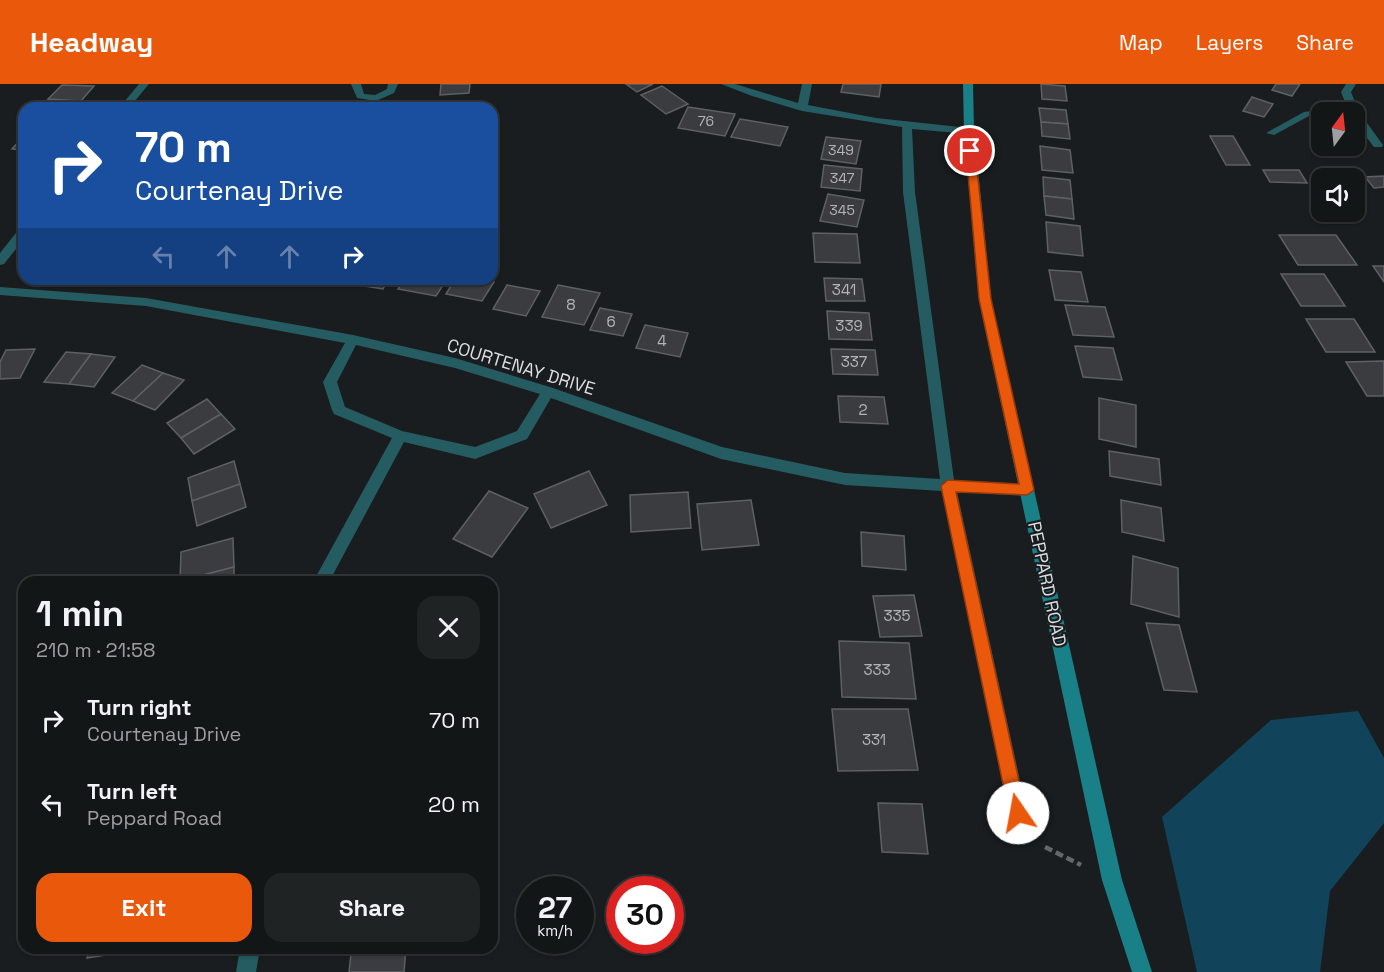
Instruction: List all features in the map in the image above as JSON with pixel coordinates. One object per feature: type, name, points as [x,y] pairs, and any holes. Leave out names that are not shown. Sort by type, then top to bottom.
[{"type":"main road","name":"PEPPARD ROAD","points":[[968,84],[969,131],[985,299],[1112,880],[1142,972]]},
{"type":"street","points":[[129,102],[143,84],[153,84]]},
{"type":"street","points":[[356,84],[360,96],[376,98],[391,91],[393,84]]},
{"type":"street","points":[[726,84],[802,108],[851,119],[969,131]]},
{"type":"street","points":[[802,108],[807,84]]},
{"type":"street","points":[[1350,102],[1346,92],[1351,84]]},
{"type":"street","points":[[907,126],[909,192],[948,486],[1023,836]]},
{"type":"street","points":[[1365,128],[1378,145]]},
{"type":"street","points":[[0,261],[18,238]]},
{"type":"street","name":"COURTENAY DRIVE","points":[[0,291],[146,302],[353,340],[455,363],[548,392],[721,453],[845,479],[1027,490]]},
{"type":"street","points":[[353,340],[330,382],[339,410],[400,436],[475,453],[522,435],[548,392]]},
{"type":"street","points":[[324,576],[400,436]]},
{"type":"street","points":[[246,972],[249,954]]},
{"type":"lane","points":[[1271,133],[1292,120],[1311,114]]},
{"type":"path","points":[[1023,836],[1112,880]]},
{"type":"shaded area","points":[[1358,711],[1384,758],[1384,823],[1330,891],[1320,972],[1197,972],[1162,817],[1271,720]]},
{"type":"building","points":[[441,84],[470,84],[469,93],[440,95]]},
{"type":"building","points":[[626,84],[653,84],[637,92]]},
{"type":"building","points":[[843,84],[881,84],[879,97],[841,92]]},
{"type":"building","points":[[1041,84],[1065,86],[1067,101],[1042,99]]},
{"type":"building","points":[[1276,84],[1300,84],[1292,96],[1272,90]]},
{"type":"building","points":[[62,85],[94,86],[81,101],[48,99]]},
{"type":"building","points":[[662,86],[688,104],[666,114],[641,95]]},
{"type":"building","points":[[1252,97],[1273,104],[1264,117],[1243,111]]},
{"type":"building","points":[[688,107],[735,114],[725,136],[678,128]]},
{"type":"building","points":[[1039,108],[1066,110],[1068,124],[1041,122]]},
{"type":"building","points":[[740,119],[788,127],[780,146],[731,137]]},
{"type":"building","points":[[1041,122],[1068,124],[1070,139],[1042,136]]},
{"type":"building","points":[[1210,136],[1233,136],[1250,165],[1226,165]]},
{"type":"building","points":[[826,137],[861,141],[856,164],[821,159]]},
{"type":"building","points":[[1040,146],[1070,150],[1073,173],[1042,170]]},
{"type":"building","points":[[824,165],[862,169],[860,191],[821,187]]},
{"type":"building","points":[[1263,170],[1299,170],[1307,183],[1270,182]]},
{"type":"building","points":[[1384,176],[1384,187],[1374,188],[1365,177]]},
{"type":"building","points":[[1043,177],[1070,180],[1072,199],[1044,196]]},
{"type":"building","points":[[828,194],[864,200],[857,227],[820,221]]},
{"type":"building","points":[[1044,196],[1072,199],[1074,219],[1046,215]]},
{"type":"building","points":[[1046,222],[1080,226],[1083,256],[1048,252]]},
{"type":"building","points":[[813,233],[857,234],[860,263],[815,262]]},
{"type":"building","points":[[1279,235],[1336,235],[1357,265],[1298,265]]},
{"type":"building","points":[[1373,266],[1384,266],[1384,282]]},
{"type":"building","points":[[1049,270],[1081,272],[1088,302],[1055,300]]},
{"type":"building","points":[[1281,274],[1324,274],[1345,306],[1301,306]]},
{"type":"building","points":[[824,278],[862,279],[865,301],[826,301]]},
{"type":"building","points":[[365,285],[385,285],[383,289]]},
{"type":"building","points":[[400,285],[443,285],[436,296],[398,289]]},
{"type":"building","points":[[451,285],[492,285],[482,301],[446,294]]},
{"type":"building","points":[[507,285],[540,291],[526,316],[493,309]]},
{"type":"building","points":[[558,285],[600,293],[584,325],[542,317]]},
{"type":"building","points":[[1065,305],[1105,307],[1114,337],[1073,335]]},
{"type":"building","points":[[600,308],[632,314],[623,336],[590,330]]},
{"type":"building","points":[[827,311],[869,313],[872,340],[829,339]]},
{"type":"building","points":[[1306,319],[1354,319],[1375,352],[1326,352]]},
{"type":"building","points":[[645,325],[688,333],[680,357],[636,348]]},
{"type":"building","points":[[1075,346],[1113,348],[1122,380],[1083,377]]},
{"type":"building","points":[[35,349],[20,378],[0,379],[0,362],[6,350]]},
{"type":"building","points":[[831,349],[875,350],[878,375],[833,374]]},
{"type":"building","points":[[66,352],[91,354],[69,384],[44,382]]},
{"type":"building","points":[[91,354],[115,357],[94,387],[69,384]]},
{"type":"building","points":[[1384,361],[1384,396],[1367,396],[1346,362]]},
{"type":"building","points":[[142,365],[163,373],[133,401],[112,393]]},
{"type":"building","points":[[163,373],[184,380],[155,410],[133,401]]},
{"type":"building","points":[[838,396],[884,397],[888,424],[840,422]]},
{"type":"building","points":[[1099,398],[1136,405],[1136,447],[1099,439]]},
{"type":"building","points":[[207,399],[221,414],[181,438],[167,423]]},
{"type":"building","points":[[221,414],[235,429],[194,454],[181,438]]},
{"type":"building","points":[[1109,451],[1159,459],[1161,485],[1110,476]]},
{"type":"building","points":[[234,461],[240,484],[192,501],[188,478]]},
{"type":"building","points":[[589,471],[607,505],[551,528],[534,494]]},
{"type":"building","points":[[240,484],[246,507],[197,526],[192,501]]},
{"type":"building","points":[[489,491],[528,508],[492,557],[453,539]]},
{"type":"building","points":[[688,492],[691,528],[631,532],[630,495]]},
{"type":"building","points":[[751,500],[759,545],[702,550],[697,504]]},
{"type":"building","points":[[1121,500],[1161,508],[1164,541],[1122,532]]},
{"type":"building","points":[[861,532],[904,536],[906,570],[862,566]]},
{"type":"building","points":[[233,538],[234,567],[199,576],[180,576],[181,552]]},
{"type":"building","points":[[1133,556],[1178,568],[1179,617],[1131,604]]},
{"type":"building","points":[[234,567],[234,576],[199,576]]},
{"type":"building","points":[[914,595],[922,636],[880,637],[873,596]]},
{"type":"building","points":[[1146,623],[1179,625],[1197,692],[1164,690]]},
{"type":"building","points":[[839,641],[909,643],[916,699],[842,697]]},
{"type":"building","points":[[832,709],[908,709],[918,770],[838,771]]},
{"type":"building","points":[[878,803],[922,804],[928,854],[882,852]]},
{"type":"building","points":[[88,954],[112,954],[87,958]]},
{"type":"building","points":[[351,954],[406,954],[404,972],[349,972]]},
{"type":"route","points":[[970,151],[985,299],[1027,490],[948,486],[1018,813]]}]
